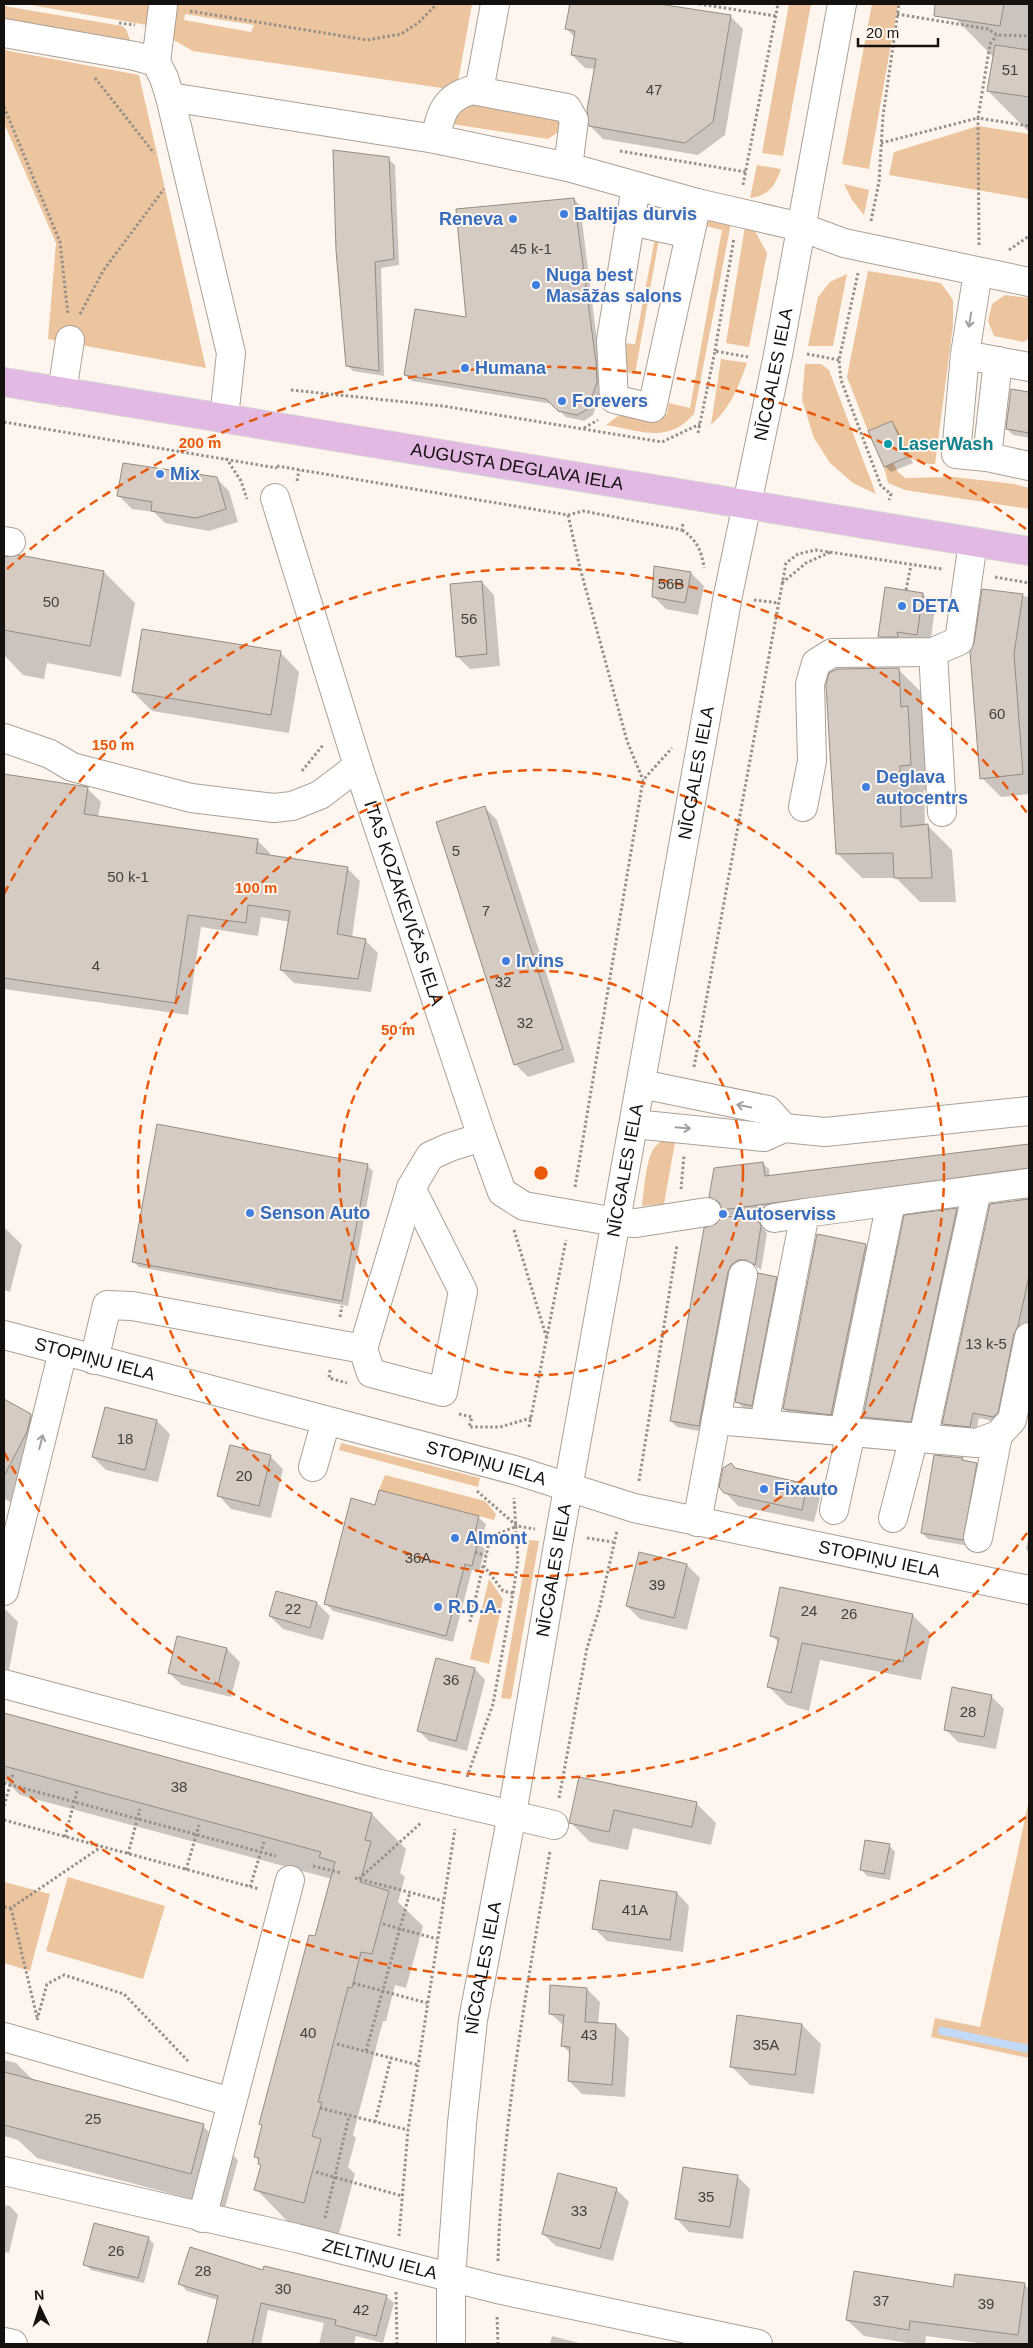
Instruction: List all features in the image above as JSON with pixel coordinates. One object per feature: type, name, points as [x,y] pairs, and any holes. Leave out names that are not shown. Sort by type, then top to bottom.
[{"type":"main road","name":"AUGUSTA DEGLAVA IELA","points":[[4,382],[1029,551]]},
{"type":"street","points":[[479,91],[495,4]]},
{"type":"street","name":"NĪCGALES IELA","points":[[450,2344],[451,2278],[462,2123],[474,2020],[728,595],[778,355],[842,4]]},
{"type":"street","points":[[164,6],[156,62],[170,97],[231,353],[224,418]]},
{"type":"street","points":[[4,33],[135,56],[156,62]]},
{"type":"street","points":[[435,139],[443,109],[458,94],[472,90],[567,108],[574,120],[568,167]]},
{"type":"street","points":[[170,97],[435,139],[568,167],[697,203],[801,227],[844,242],[1029,282]]},
{"type":"street","points":[[636,186],[612,340],[614,400],[652,408],[697,203]]},
{"type":"street","points":[[631,221],[690,234]]},
{"type":"street","points":[[978,272],[965,354],[956,454],[986,457],[1029,466]]},
{"type":"street","points":[[62,392],[70,340]]},
{"type":"street","points":[[965,354],[1029,367]]},
{"type":"street","points":[[986,457],[998,361]]},
{"type":"street","name":"ITAS KOZAKEVIČAS IELA","points":[[275,498],[358,766],[502,1192]]},
{"type":"street","points":[[803,807],[812,761],[810,684],[816,663],[832,653],[934,652],[959,641],[974,542]]},
{"type":"street","points":[[934,652],[942,812]]},
{"type":"street","points":[[4,738],[50,754],[72,767],[191,798],[274,808],[292,806],[320,795],[358,766]]},
{"type":"street","points":[[641,1084],[768,1110],[784,1128]]},
{"type":"street","points":[[634,1124],[764,1137],[784,1128],[825,1132],[1029,1112]]},
{"type":"street","points":[[411,1188],[463,1291],[443,1392],[371,1373],[363,1349],[411,1188],[430,1156],[450,1147],[482,1137]]},
{"type":"street","points":[[774,1218],[1029,1183]]},
{"type":"street","points":[[893,1518],[918,1438],[977,1190]]},
{"type":"street","points":[[502,1192],[524,1206],[616,1222],[636,1223],[707,1212]]},
{"type":"street","points":[[834,1510],[890,1202]]},
{"type":"street","points":[[764,1424],[805,1213]]},
{"type":"street","points":[[697,1522],[743,1275]]},
{"type":"street","points":[[94,1360],[107,1305],[132,1306],[363,1349]]},
{"type":"street","name":"STOPIŅU IELA","points":[[4,1336],[568,1486],[634,1508],[1029,1590]]},
{"type":"street","points":[[716,1420],[976,1443],[998,1435],[1012,1420],[1029,1336]]},
{"type":"street","points":[[4,1591],[9,1520],[31,1479],[63,1351]]},
{"type":"street","points":[[313,1467],[326,1421]]},
{"type":"street","points":[[978,1538],[998,1435]]},
{"type":"street","points":[[4,1684],[380,1784],[554,1825]]},
{"type":"street","points":[[202,2218],[289,1874]]},
{"type":"street","points":[[4,2037],[34,2032],[191,2091],[231,2102]]},
{"type":"street","name":"ZELTIŅU IELA","points":[[4,2171],[319,2244],[497,2289],[758,2344]]},
{"type":"street","points":[[4,2342],[13,2344]]},
{"type":"path","points":[[164,6],[368,40],[400,34],[418,23],[437,4]]},
{"type":"path","points":[[699,4],[776,16]]},
{"type":"path","points":[[698,433],[778,4]]},
{"type":"path","points":[[890,500],[890,494],[881,486],[841,380],[839,360],[879,182],[881,143],[899,4]]},
{"type":"path","points":[[898,14],[988,29],[997,35],[1029,36]]},
{"type":"path","points":[[978,272],[980,191],[978,118],[990,44],[997,35]]},
{"type":"path","points":[[70,46],[159,160]]},
{"type":"path","points":[[4,107],[60,242],[70,340]]},
{"type":"path","points":[[881,143],[978,118],[1029,126]]},
{"type":"path","points":[[612,150],[746,172]]},
{"type":"path","points":[[70,340],[76,322],[103,271],[169,183]]},
{"type":"path","points":[[714,351],[748,357]]},
{"type":"path","points":[[807,354],[839,360]]},
{"type":"path","points":[[291,390],[443,406],[662,442],[700,424]]},
{"type":"path","points":[[4,422],[568,515],[583,511],[682,530],[693,537],[698,547],[705,574]]},
{"type":"path","points":[[275,498],[277,466]]},
{"type":"path","points":[[568,515],[626,742],[643,780]]},
{"type":"path","points":[[682,530],[684,519]]},
{"type":"path","points":[[690,1095],[786,563],[798,554],[816,550],[1029,583]]},
{"type":"path","points":[[781,584],[806,563],[831,552]]},
{"type":"path","points":[[906,590],[911,564]]},
{"type":"path","points":[[751,599],[779,604]]},
{"type":"path","points":[[529,1427],[572,1215],[643,780],[678,741]]},
{"type":"path","points":[[497,2289],[499,2230],[515,2054],[554,1825],[587,1648],[599,1610],[615,1534],[634,1508],[680,1216],[686,1128]]},
{"type":"path","points":[[502,1192],[548,1340]]},
{"type":"path","points":[[397,2344],[397,2264],[408,2130],[442,1901],[459,1802],[493,1704],[514,1593],[518,1561],[514,1498]]},
{"type":"path","points":[[470,1622],[490,1537],[517,1526]]},
{"type":"path","points":[[586,1538],[613,1542]]},
{"type":"path","points":[[475,1552],[486,1556]]},
{"type":"path","points":[[484,1566],[504,1591],[514,1593]]},
{"type":"path","points":[[4,1806],[13,1774]]},
{"type":"path","points":[[4,1783],[261,1852],[289,1874]]},
{"type":"path","points":[[64,1837],[77,1791]]},
{"type":"path","points":[[128,1854],[140,1808]]},
{"type":"path","points":[[429,1816],[357,1878],[442,1901]]},
{"type":"path","points":[[4,1820],[250,1887],[289,1874],[342,1873]]},
{"type":"path","points":[[186,1870],[199,1825]]},
{"type":"path","points":[[250,1887],[264,1842]]},
{"type":"path","points":[[11,1908],[101,1847]]},
{"type":"path","points":[[366,2051],[410,1892]]},
{"type":"path","points":[[4,1906],[11,1908]]},
{"type":"path","points":[[11,1908],[34,2032]]},
{"type":"path","points":[[383,1924],[437,1938]]},
{"type":"path","points":[[34,2032],[47,1984],[64,1975],[124,1994],[198,2072],[191,2091]]},
{"type":"path","points":[[353,1983],[427,2003]]},
{"type":"path","points":[[337,2044],[418,2065]]},
{"type":"path","points":[[375,2122],[391,2058]]},
{"type":"path","points":[[320,2108],[408,2130]]},
{"type":"path","points":[[319,2244],[349,2116]]},
{"type":"path","points":[[316,2172],[402,2196]]},
{"type":"shaded area","points":[[25,4],[472,4],[459,76],[456,86],[448,89],[193,51],[147,25]],"holes":[[[185,14],[254,25],[251,32],[184,20]]]},
{"type":"shaded area","points":[[789,4],[811,4],[783,156],[762,153]]},
{"type":"shaded area","points":[[872,4],[898,4],[869,169],[842,164]]},
{"type":"shaded area","points":[[4,6],[122,26],[126,29],[133,48],[4,24]]},
{"type":"shaded area","points":[[4,50],[139,75],[206,368],[48,339],[56,243],[4,123]]},
{"type":"shaded area","points":[[471,103],[559,118],[561,130],[548,139],[446,123]]},
{"type":"shaded area","points":[[978,126],[1029,134],[1029,199],[889,175],[894,152]]},
{"type":"shaded area","points":[[757,165],[781,169],[776,181],[767,192],[750,198]]},
{"type":"shaded area","points":[[844,184],[869,190],[864,215],[852,200]]},
{"type":"shaded area","points":[[703,217],[731,223],[694,414],[674,429],[664,432],[643,432],[606,425],[622,413],[655,420],[667,414],[669,403],[690,408],[722,230],[702,225]]},
{"type":"shaded area","points":[[745,226],[755,231],[767,253],[749,347],[726,343]]},
{"type":"shaded area","points":[[655,238],[659,239],[635,374],[625,372],[623,343],[635,344]]},
{"type":"shaded area","points":[[868,271],[941,283],[953,300],[953,325],[935,464],[917,461],[910,457],[902,445],[892,421],[868,431],[847,377]]},
{"type":"shaded area","points":[[847,274],[833,346],[808,346],[818,297],[830,282]]},
{"type":"shaded area","points":[[1005,295],[1029,298],[1029,338],[1024,342],[994,336],[988,321],[992,304]]},
{"type":"shaded area","points":[[721,359],[747,363],[729,404],[711,425]]},
{"type":"shaded area","points":[[805,364],[821,364],[829,370],[876,494],[853,483],[830,463],[814,438],[802,400]]},
{"type":"shaded area","points":[[893,463],[898,472],[905,478],[954,477],[1014,484],[1029,488],[1029,509],[905,490],[888,483],[884,467]]},
{"type":"shaded area","points":[[676,1137],[664,1204],[642,1206],[649,1158],[659,1143]]},
{"type":"shaded area","points":[[341,1443],[480,1478],[478,1487],[339,1450]]},
{"type":"shaded area","points":[[385,1475],[485,1501],[496,1514],[494,1520],[379,1490]]},
{"type":"shaded area","points":[[529,1540],[539,1541],[511,1699],[501,1698]]},
{"type":"shaded area","points":[[489,1579],[503,1599],[489,1664],[470,1659]]},
{"type":"shaded area","points":[[1029,1800],[1029,2058],[931,2037],[935,2018],[980,2027]]},
{"type":"shaded area","points":[[68,1877],[165,1906],[143,1979],[46,1951]]},
{"type":"shaded area","points":[[4,1882],[50,1894],[30,1971],[4,1963]]},
{"type":"building","points":[[570,4],[659,4],[731,15],[713,122],[685,143],[589,126],[587,110],[596,59],[571,55],[575,31],[565,29]]},
{"type":"building","points":[[935,4],[1004,4],[1000,26],[934,16]]},
{"type":"building","points":[[995,45],[1029,50],[1029,97],[987,91]]},
{"type":"building","points":[[333,150],[389,157],[394,259],[375,262],[379,371],[346,366],[336,250]]},
{"type":"building","points":[[574,198],[596,362],[597,382],[588,409],[577,415],[558,411],[546,399],[404,375],[415,309],[466,317],[456,209]]},
{"type":"building","points":[[1011,389],[1029,392],[1029,433],[1006,429]]},
{"type":"building","name":"LaserWash","points":[[892,421],[908,457],[884,467],[868,431]]},
{"type":"building","points":[[123,463],[217,477],[226,509],[196,518],[151,511],[152,502],[117,496]]},
{"type":"building","points":[[19,555],[104,571],[90,646],[4,630],[4,557]]},
{"type":"building","points":[[654,566],[691,572],[685,603],[652,597]]},
{"type":"building","points":[[482,581],[487,654],[456,657],[450,584]]},
{"type":"building","name":"DETA","points":[[885,587],[923,593],[917,635],[897,632],[898,637],[878,637]]},
{"type":"building","points":[[982,589],[1023,594],[1014,654],[1023,774],[980,779],[970,652],[974,643]]},
{"type":"building","points":[[142,629],[281,651],[271,715],[132,692]]},
{"type":"building","points":[[899,668],[901,707],[908,706],[911,765],[900,766],[901,827],[928,824],[932,878],[894,878],[893,853],[836,854],[826,685],[829,673],[837,669]]},
{"type":"building","points":[[4,774],[88,787],[84,814],[258,839],[256,853],[348,867],[337,934],[366,939],[358,979],[280,970],[290,911],[248,905],[246,923],[188,915],[175,1003],[4,978]]},
{"type":"building","points":[[485,806],[563,1049],[514,1065],[436,822]]},
{"type":"building","name":"Senson Auto","points":[[157,1124],[368,1164],[342,1301],[132,1262]]},
{"type":"building","points":[[1029,1144],[1029,1168],[722,1210],[719,1202],[709,1197],[714,1168],[763,1162],[765,1176]]},
{"type":"building","points":[[1029,1199],[1029,1276],[1018,1326],[1014,1334],[998,1413],[993,1417],[973,1413],[970,1427],[942,1424],[990,1204]]},
{"type":"building","points":[[957,1208],[911,1422],[863,1417],[904,1215]]},
{"type":"building","points":[[722,1215],[759,1222],[761,1226],[755,1265],[746,1260],[738,1260],[731,1265],[728,1272],[699,1426],[670,1421],[704,1228],[716,1224]]},
{"type":"building","points":[[817,1234],[866,1244],[831,1415],[783,1409]]},
{"type":"building","points":[[758,1273],[777,1277],[752,1406],[735,1402]]},
{"type":"building","points":[[4,1399],[31,1414],[27,1432],[4,1476]]},
{"type":"building","points":[[105,1407],[157,1420],[145,1470],[92,1457]]},
{"type":"building","points":[[230,1445],[271,1455],[259,1506],[217,1496]]},
{"type":"building","points":[[934,1455],[963,1458],[962,1460],[977,1463],[963,1540],[921,1533]]},
{"type":"building","name":"Fixauto","points":[[731,1463],[735,1468],[807,1484],[802,1510],[724,1493],[719,1487],[723,1468]]},
{"type":"building","points":[[379,1490],[479,1516],[473,1540],[478,1541],[472,1566],[465,1564],[446,1636],[324,1604],[351,1498],[375,1505]]},
{"type":"building","points":[[639,1552],[687,1564],[674,1618],[626,1606]]},
{"type":"building","points":[[780,1587],[913,1614],[903,1662],[802,1643],[791,1693],[767,1687],[779,1638],[770,1636]]},
{"type":"building","points":[[276,1591],[317,1602],[310,1628],[269,1616]]},
{"type":"building","points":[[177,1636],[227,1648],[218,1685],[168,1673]]},
{"type":"building","points":[[436,1658],[475,1668],[456,1741],[417,1731]]},
{"type":"building","points":[[952,1687],[992,1695],[984,1737],[944,1730]]},
{"type":"building","points":[[4,1713],[372,1813],[365,1840],[371,1841],[360,1882],[389,1891],[372,1954],[361,1952],[352,1988],[348,1987],[318,2102],[322,2102],[312,2136],[321,2139],[304,2203],[254,2190],[261,2165],[258,2164],[259,2158],[254,2157],[262,2125],[259,2124],[309,1935],[315,1936],[335,1862],[319,1857],[321,1852],[4,1766]]},
{"type":"building","points":[[579,1777],[697,1802],[692,1827],[614,1810],[609,1832],[569,1823]]},
{"type":"building","points":[[865,1840],[890,1844],[884,1874],[860,1870]]},
{"type":"building","points":[[600,1880],[677,1892],[670,1940],[592,1929]]},
{"type":"building","points":[[550,1985],[587,1988],[585,2022],[616,2024],[612,2085],[568,2081],[570,2047],[561,2046],[564,2015],[549,2014]]},
{"type":"building","points":[[737,2015],[802,2024],[795,2075],[730,2067]]},
{"type":"building","points":[[4,2072],[204,2124],[191,2174],[4,2125]]},
{"type":"building","points":[[683,2167],[738,2175],[730,2227],[675,2219]]},
{"type":"building","points":[[558,2173],[617,2188],[600,2249],[542,2234]]},
{"type":"building","points":[[94,2223],[149,2237],[138,2278],[83,2265]]},
{"type":"building","points":[[190,2247],[263,2270],[264,2266],[387,2295],[376,2336],[335,2325],[336,2320],[261,2303],[252,2344],[207,2344],[218,2296],[178,2284]]},
{"type":"building","points":[[854,2271],[953,2287],[955,2274],[1025,2283],[1018,2335],[910,2321],[909,2330],[846,2320]]},
{"type":"waterway","points":[[942,2031],[1029,2049]]},
{"type":"place","name":"Baltijas durvis","points":[[564,214]]},
{"type":"place","name":"Reneva","points":[[513,219]]},
{"type":"place","name":"Nuga best Masāžas salons","points":[[536,285]]},
{"type":"place","name":"Humana","points":[[465,368]]},
{"type":"place","name":"Forevers","points":[[562,401]]},
{"type":"place","name":"LaserWash","points":[[888,444]]},
{"type":"place","name":"Mix","points":[[160,474]]},
{"type":"place","name":"DETA","points":[[902,606]]},
{"type":"place","name":"Deglava autocentrs","points":[[866,787]]},
{"type":"place","name":"Irvins","points":[[506,961]]},
{"type":"place","name":"Senson Auto","points":[[250,1213]]},
{"type":"place","name":"Autoserviss","points":[[723,1214]]},
{"type":"place","name":"Fixauto","points":[[764,1489]]},
{"type":"place","name":"Almont","points":[[455,1538]]},
{"type":"place","name":"R.D.A.","points":[[438,1607]]}]
